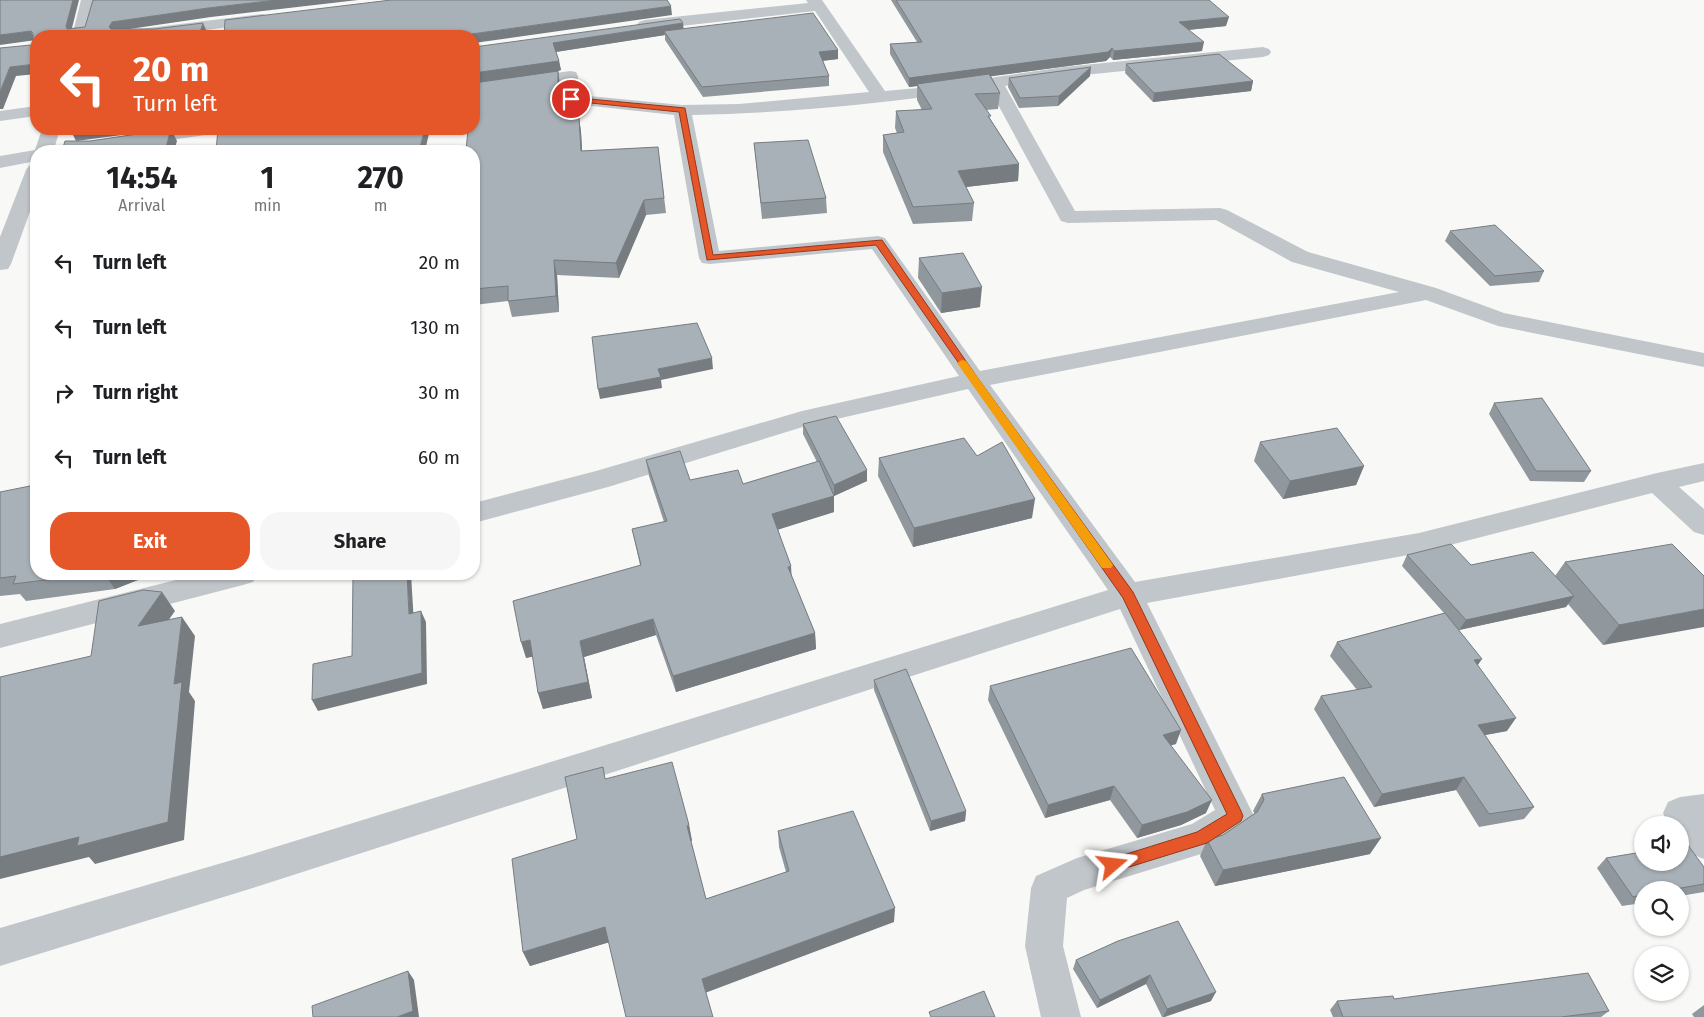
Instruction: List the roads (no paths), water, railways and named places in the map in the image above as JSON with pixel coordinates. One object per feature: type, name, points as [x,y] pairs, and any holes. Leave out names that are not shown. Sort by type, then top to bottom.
[{"type":"street","points":[[82,30],[89,0]]},
{"type":"street","points":[[626,28],[817,3],[881,97]]},
{"type":"street","points":[[171,30],[282,16]]},
{"type":"street","points":[[480,89],[570,76],[571,99],[682,110],[739,109],[929,92],[1064,72],[1263,52]]},
{"type":"street","points":[[994,82],[1068,217],[1220,214],[1300,257],[1428,293],[1498,319],[1704,360]]},
{"type":"street","points":[[682,110],[710,258],[878,242],[1128,595],[1236,816],[1201,838],[1077,875],[1049,888],[1044,946],[1061,1017]]},
{"type":"street","points":[[0,116],[30,112]]},
{"type":"street","points":[[101,145],[170,135]]},
{"type":"street","points":[[0,162],[30,156]]},
{"type":"street","points":[[0,264],[30,186]]},
{"type":"street","points":[[480,511],[599,480],[802,419],[974,380],[1428,293]]},
{"type":"street","points":[[0,947],[269,866],[1128,595],[1419,542],[1704,472]]},
{"type":"street","points":[[1657,482],[1704,525]]},
{"type":"street","points":[[0,636],[219,580]]},
{"type":"street","points":[[1704,810],[1680,813],[1704,843]]}]
